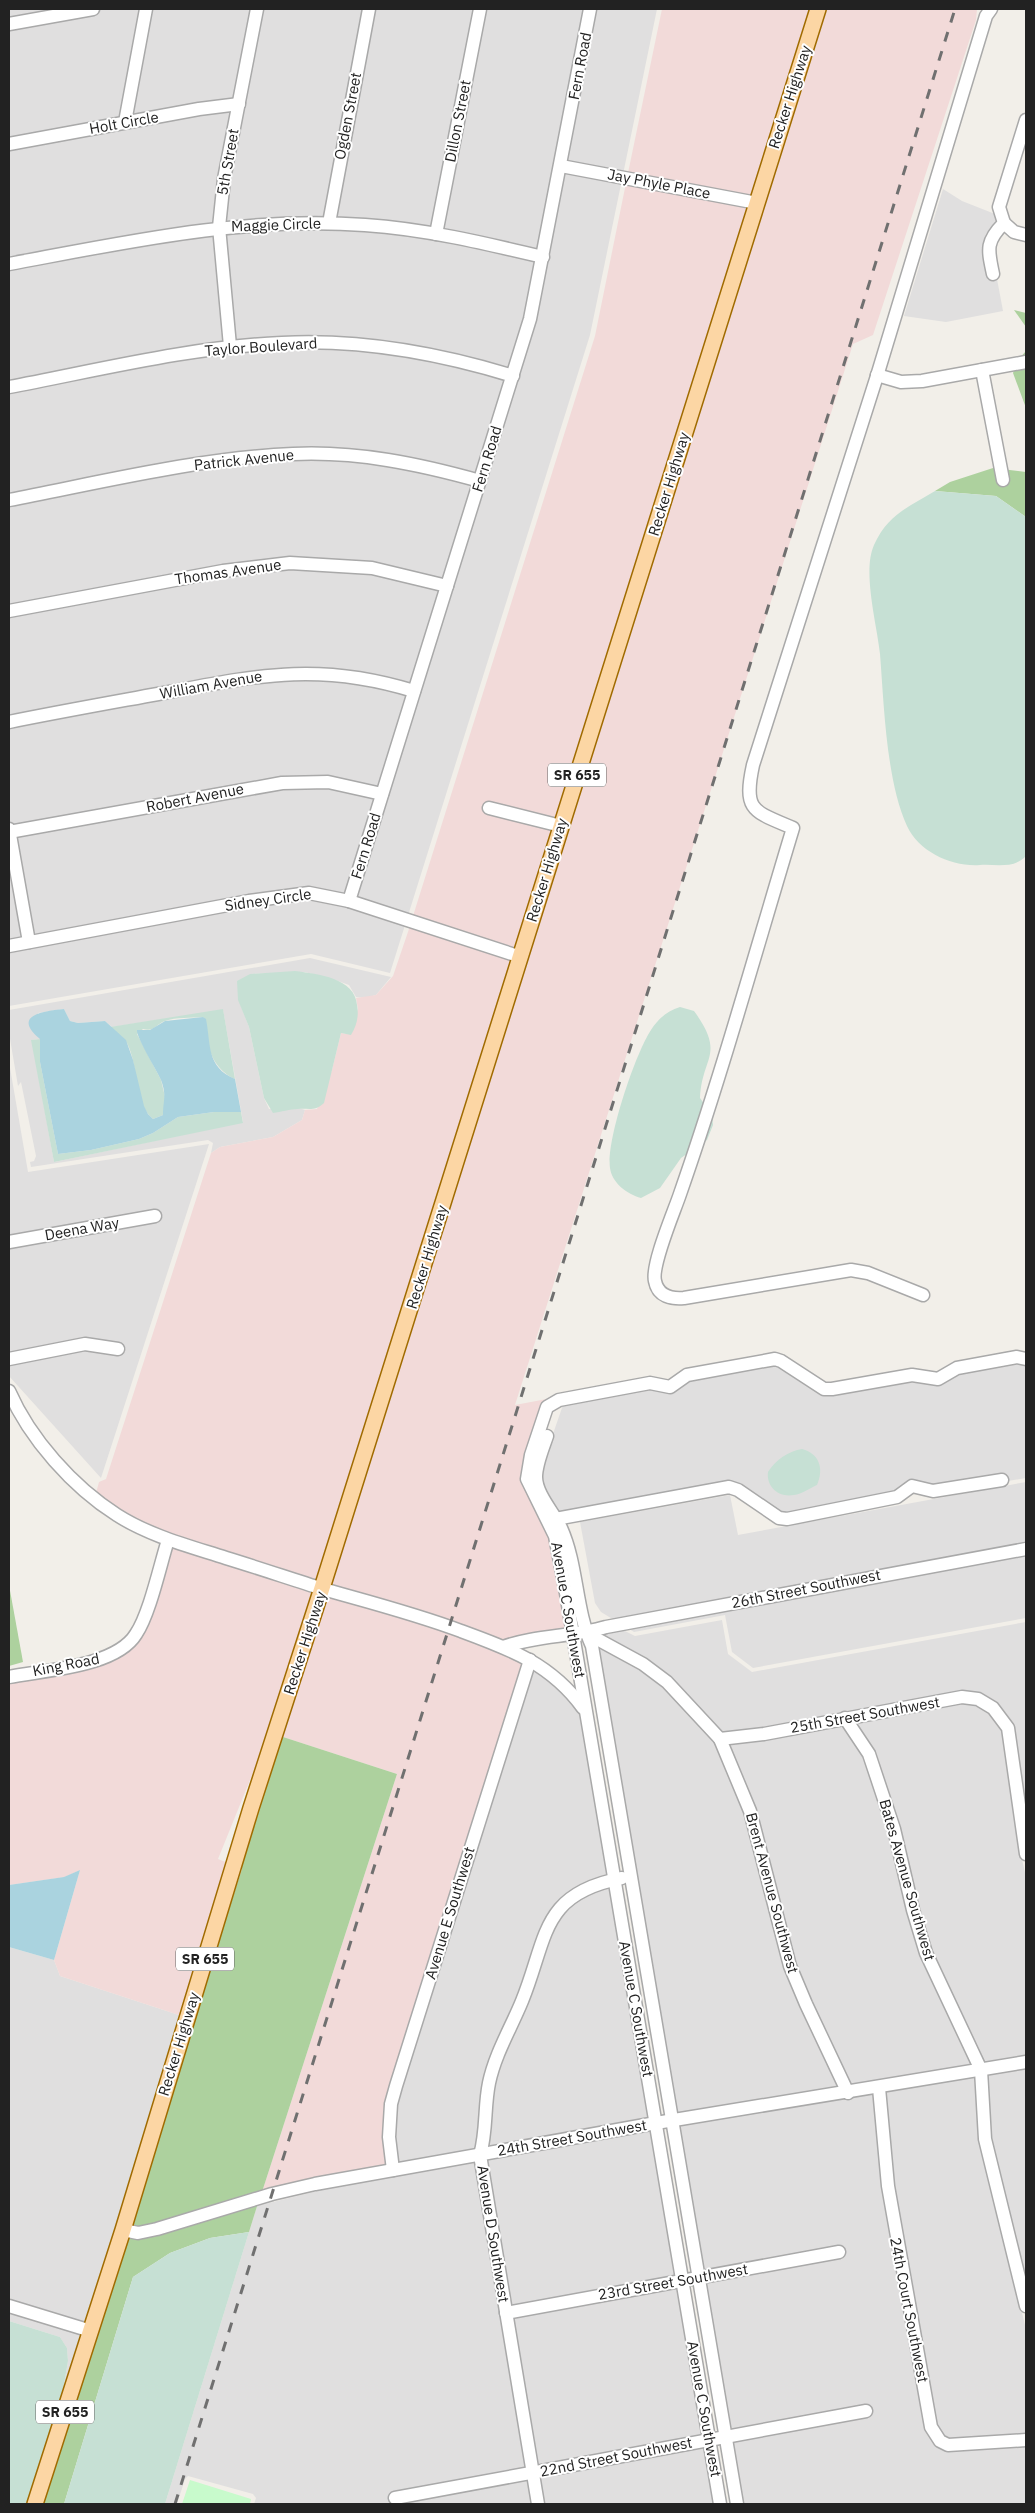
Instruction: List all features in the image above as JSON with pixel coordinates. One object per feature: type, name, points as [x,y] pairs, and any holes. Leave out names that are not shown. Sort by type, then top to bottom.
[{"type":"main road","name":"Recker Highway","points":[[35,2504],[123,2230],[251,1808],[322,1588],[818,9]]},
{"type":"street","points":[[9,24],[93,9]]},
{"type":"street","points":[[125,122],[146,9]]},
{"type":"street","name":"5th Street","points":[[230,346],[220,260],[219,227],[224,180],[257,9]]},
{"type":"street","name":"Ogden Street","points":[[328,223],[369,9]]},
{"type":"street","name":"Dillon Street","points":[[436,234],[480,9]]},
{"type":"street","name":"Fern Road","points":[[349,901],[530,319],[590,9]]},
{"type":"street","points":[[922,1295],[851,1270],[670,1299],[660,1292],[654,1281],[657,1260],[691,1164],[793,828],[760,814],[751,803],[748,790],[753,765],[877,375],[983,25],[991,9]]},
{"type":"street","name":"Holt Circle","points":[[9,144],[125,122],[239,104]]},
{"type":"street","points":[[1026,120],[1000,207],[1004,223],[1014,232],[1026,235]]},
{"type":"street","name":"Jay Phyle Place","points":[[561,166],[757,202]]},
{"type":"street","name":"Maggie Circle","points":[[9,264],[219,227],[276,223],[328,223],[403,228],[543,257]]},
{"type":"street","points":[[993,274],[989,254],[990,243],[992,236],[1004,223]]},
{"type":"street","name":"Taylor Boulevard","points":[[9,387],[230,346],[283,343],[365,345],[433,355],[513,376]]},
{"type":"street","points":[[877,375],[901,382],[922,381],[1026,362]]},
{"type":"street","points":[[982,370],[1003,480]]},
{"type":"street","name":"Patrick Avenue","points":[[9,500],[218,461],[293,454],[369,457],[430,467],[480,481]]},
{"type":"street","name":"Thomas Avenue","points":[[9,611],[223,571],[290,563],[372,568],[447,586]]},
{"type":"street","name":"William Avenue","points":[[9,722],[271,674],[341,674],[371,678],[414,691]]},
{"type":"street","name":"Robert Avenue","points":[[9,831],[282,783],[328,782],[382,794]]},
{"type":"street","points":[[489,808],[561,826]]},
{"type":"street","points":[[9,831],[29,942]]},
{"type":"street","name":"Sidney Circle","points":[[9,946],[295,893],[317,893],[349,901],[521,956]]},
{"type":"street","name":"Deena Way","points":[[9,1242],[155,1216]]},
{"type":"street","points":[[9,1359],[85,1344],[118,1349]]},
{"type":"street","name":"Avenue C Southwest","points":[[720,2504],[585,1712],[580,1634],[569,1553],[551,1519],[536,1477],[558,1400],[650,1383],[670,1387],[687,1375],[768,1360],[781,1361],[824,1388],[832,1389],[912,1375],[938,1379],[957,1368],[1017,1357],[1026,1359]]},
{"type":"street","points":[[9,1391],[35,1434],[77,1483],[116,1514],[168,1540],[412,1614],[502,1647],[530,1660],[549,1672],[566,1687],[607,1739]]},
{"type":"street","points":[[551,1519],[729,1488],[738,1490],[779,1518],[787,1519],[897,1497],[912,1486],[933,1491],[1002,1480]]},
{"type":"street","name":"King Road","points":[[9,1677],[89,1662],[118,1652],[136,1635],[168,1540]]},
{"type":"street","name":"26th Street Southwest","points":[[580,1634],[616,1625],[1026,1549]]},
{"type":"street","points":[[502,1647],[516,1642],[580,1634]]},
{"type":"street","name":"Avenue C Southwest","points":[[580,1634],[592,1646],[736,2504]]},
{"type":"street","name":"Brent Avenue Southwest","points":[[580,1634],[643,1664],[667,1682],[720,1739],[750,1811],[790,1966],[848,2093]]},
{"type":"street","name":"Avenue E Southwest","points":[[393,2170],[389,2138],[391,2104],[530,1660]]},
{"type":"street","name":"25th Street Southwest","points":[[720,1739],[962,1697],[984,1702],[1003,1719],[1011,1743],[1026,1854]]},
{"type":"street","name":"Bates Avenue Southwest","points":[[844,1718],[869,1754],[892,1822],[913,1910],[926,1953],[981,2070]]},
{"type":"street","name":"Avenue D Southwest","points":[[538,2504],[480,2155],[484,2142],[485,2104],[492,2071],[522,2000],[547,1926],[556,1912],[569,1899],[598,1883],[632,1876]]},
{"type":"street","name":"24th Street Southwest","points":[[123,2230],[138,2233],[157,2229],[272,2194],[393,2170],[656,2123],[673,2122],[1026,2062]]},
{"type":"street","points":[[981,2070],[985,2139],[1026,2306]]},
{"type":"street","name":"24th Court Southwest","points":[[879,2088],[888,2186],[931,2428],[940,2441],[948,2445],[1026,2440]]},
{"type":"street","name":"23rd Street Southwest","points":[[506,2313],[839,2252]]},
{"type":"street","points":[[9,2306],[91,2331]]},
{"type":"street","name":"22nd Street Southwest","points":[[395,2498],[709,2440],[725,2435],[866,2411]]},
{"type":"shaded area","points":[[9,9],[657,9],[590,335],[390,973],[311,954],[9,1006]]},
{"type":"shaded area","points":[[662,9],[812,9],[753,197],[628,173]]},
{"type":"shaded area","points":[[824,9],[977,9],[976,20],[873,335],[853,344],[515,1405],[552,1398],[522,1481],[550,1538],[567,1631],[503,1641],[329,1585]]},
{"type":"shaded area","points":[[626,183],[750,206],[557,820],[486,802],[482,811],[554,830],[517,950],[413,916],[595,336]]},
{"type":"shaded area","points":[[943,189],[962,201],[995,214],[998,222],[986,234],[983,255],[988,280],[997,279],[1003,311],[946,322],[904,316]]},
{"type":"shaded area","points":[[410,926],[514,960],[319,1582],[175,1537],[135,1519],[96,1493],[99,1482],[106,1479],[211,1153],[220,1147],[273,1137],[302,1120],[305,1110],[317,1109],[332,1070],[341,1033],[346,1034],[358,1009],[356,998],[376,995],[393,976]]},
{"type":"shaded area","points":[[310,958],[391,977],[376,995],[366,998],[356,997],[349,985],[305,972],[250,974],[239,1001],[249,1027],[264,1098],[269,1109],[299,1108],[305,1110],[302,1120],[273,1137],[220,1147],[211,1153],[213,1143],[208,1140],[31,1167],[30,1162],[34,1161],[36,1156],[21,1082],[18,1086],[9,1033],[9,1010]],"holes":[[[64,1009],[70,1021],[78,1023],[105,1021],[112,1027],[223,1010],[243,1122],[54,1162],[32,1040],[40,1039],[38,1013]]]},
{"type":"shaded area","points":[[9,1062],[28,1172],[209,1144],[101,1478],[9,1376]]},
{"type":"shaded area","points":[[1017,1362],[1026,1365],[1026,1478],[1008,1481],[1007,1475],[960,1481],[787,1514],[781,1513],[747,1491],[558,1512],[543,1485],[541,1476],[546,1454],[563,1405],[775,1364],[821,1393],[919,1380],[939,1384],[959,1372]]},
{"type":"shaded area","points":[[1026,1482],[1026,1618],[753,1668],[732,1652],[725,1615],[634,1632],[601,1612],[595,1603],[580,1522],[730,1495],[738,1535]]},
{"type":"shaded area","points":[[172,1546],[316,1592],[269,1733],[218,1859],[228,1863],[182,2016],[60,1976],[54,1960],[80,1870],[65,1877],[9,1885],[9,1682],[120,1656]]},
{"type":"shaded area","points":[[326,1595],[410,1618],[498,1650],[499,1653],[523,1663],[410,2023],[387,2166],[262,2192],[397,1774],[280,1736]]},
{"type":"shaded area","points":[[722,1620],[728,1654],[752,1672],[1026,1622],[1026,1821],[1014,1727],[1005,1712],[987,1698],[846,1711],[763,1729],[723,1734],[670,1678],[599,1634],[621,1629],[635,1636]]},
{"type":"shaded area","points":[[598,1645],[640,1668],[663,1686],[715,1741],[745,1812],[759,1862],[840,2090],[678,2116]]},
{"type":"shaded area","points":[[533,1668],[546,1676],[568,1698],[580,1714],[607,1876],[566,1895],[551,1909],[542,1924],[521,1988],[484,2080],[476,2150],[398,2164],[395,2137],[397,2104]]},
{"type":"shaded area","points":[[962,1702],[976,1704],[990,1712],[1003,1730],[1019,1846],[1026,1877],[1026,2057],[985,2065],[937,1966],[924,1929],[891,1799],[874,1751],[854,1722]]},
{"type":"shaded area","points":[[842,1724],[864,1756],[888,1831],[927,1970],[973,2067],[852,2088],[802,1982],[755,1809],[728,1743]]},
{"type":"shaded area","points":[[609,1886],[650,2120],[488,2149],[490,2104],[497,2072],[552,1928],[572,1903]]},
{"type":"shaded area","points":[[9,1947],[54,1960],[60,1976],[182,2016],[87,2325],[9,2301]]},
{"type":"shaded area","points":[[1026,2067],[1026,2283],[991,2138],[987,2074]]},
{"type":"shaded area","points":[[976,2076],[988,2177],[1026,2329],[1026,2435],[956,2441],[944,2437],[936,2426],[893,2186],[884,2092]]},
{"type":"shaded area","points":[[874,2094],[882,2187],[925,2430],[935,2444],[948,2450],[1026,2445],[1026,2504],[742,2504],[731,2439],[872,2414],[870,2405],[730,2430],[705,2281],[846,2255],[844,2246],[703,2271],[679,2126]]},
{"type":"shaded area","points":[[652,2129],[675,2277],[511,2307],[486,2159]]},
{"type":"shaded area","points":[[475,2160],[527,2469],[389,2495],[391,2504],[254,2504],[256,2498],[253,2494],[188,2476],[185,2479],[177,2504],[165,2504],[257,2206],[349,2183]]},
{"type":"shaded area","points":[[677,2286],[703,2436],[538,2467],[513,2317]]},
{"type":"shaded area","points":[[9,2311],[84,2334],[60,2408],[68,2361],[67,2348],[60,2337],[9,2321]]},
{"type":"shaded area","points":[[705,2446],[714,2504],[544,2504],[539,2477]]},
{"type":"shaded area","points":[[528,2479],[533,2504],[391,2504]]},
{"type":"green space","points":[[1014,310],[1026,313],[1026,327]]},
{"type":"green space","points":[[1026,351],[1026,408],[1013,373],[1018,360]]},
{"type":"green space","points":[[993,468],[1026,472],[1026,517],[996,496],[935,491],[950,482]]},
{"type":"green space","points":[[935,491],[996,496],[1026,517],[1026,856],[1016,863],[969,865],[948,860],[928,850],[912,835],[907,826],[894,787],[887,742],[880,654],[871,598],[869,569],[874,545],[886,526],[900,512]]},
{"type":"green space","points":[[295,971],[324,976],[343,983],[355,996],[358,1013],[357,1020],[351,1035],[341,1033],[324,1103],[314,1109],[295,1109],[273,1113],[264,1098],[249,1027],[238,1000],[237,981],[250,974]]},
{"type":"green space","points":[[680,1007],[694,1011],[709,1037],[710,1055],[700,1098],[712,1115],[713,1125],[707,1140],[681,1158],[660,1188],[641,1198],[621,1187],[611,1173],[610,1155],[612,1138],[630,1077],[644,1042],[660,1019],[667,1013]]},
{"type":"green space","points":[[223,1009],[235,1079],[225,1073],[213,1058],[208,1045],[206,1025],[203,1017],[169,1020],[162,1022],[153,1029],[143,1029],[137,1034],[161,1080],[166,1101],[163,1115],[153,1119],[142,1103],[131,1052],[127,1043],[110,1027]]},
{"type":"green space","points":[[40,1039],[40,1062],[58,1154],[91,1150],[139,1139],[153,1133],[178,1117],[214,1112],[241,1112],[243,1123],[54,1162],[31,1040]]},
{"type":"green space","points":[[802,1449],[817,1458],[820,1473],[817,1485],[797,1494],[783,1495],[771,1487],[768,1472],[783,1457]]},
{"type":"green space","points":[[9,1585],[23,1662],[9,1666]]},
{"type":"green space","points":[[280,1736],[397,1774],[262,2192],[138,2228],[129,2226],[242,1869],[238,1867]]},
{"type":"green space","points":[[258,2203],[249,2232],[210,2238],[170,2253],[133,2277],[64,2504],[41,2504],[126,2236]]},
{"type":"green space","points":[[249,2232],[165,2504],[64,2504],[133,2277],[170,2253],[210,2238]]},
{"type":"green space","points":[[9,2321],[60,2337],[67,2348],[68,2361],[60,2408],[27,2504],[9,2504]]},
{"type":"green space","points":[[190,2480],[251,2499],[250,2504],[182,2504]]},
{"type":"water","points":[[64,1009],[70,1021],[78,1023],[105,1021],[126,1040],[144,1106],[153,1119],[163,1115],[164,1090],[137,1030],[150,1030],[165,1021],[203,1017],[206,1019],[214,1061],[226,1074],[235,1079],[241,1112],[214,1112],[178,1117],[153,1133],[139,1139],[91,1150],[58,1154],[40,1062],[40,1039],[32,1031],[29,1024],[30,1019],[40,1013]]},
{"type":"water","points":[[80,1870],[54,1960],[9,1947],[9,1885],[64,1877]]},
{"type":"railway","points":[[175,2504],[955,9]]}]
